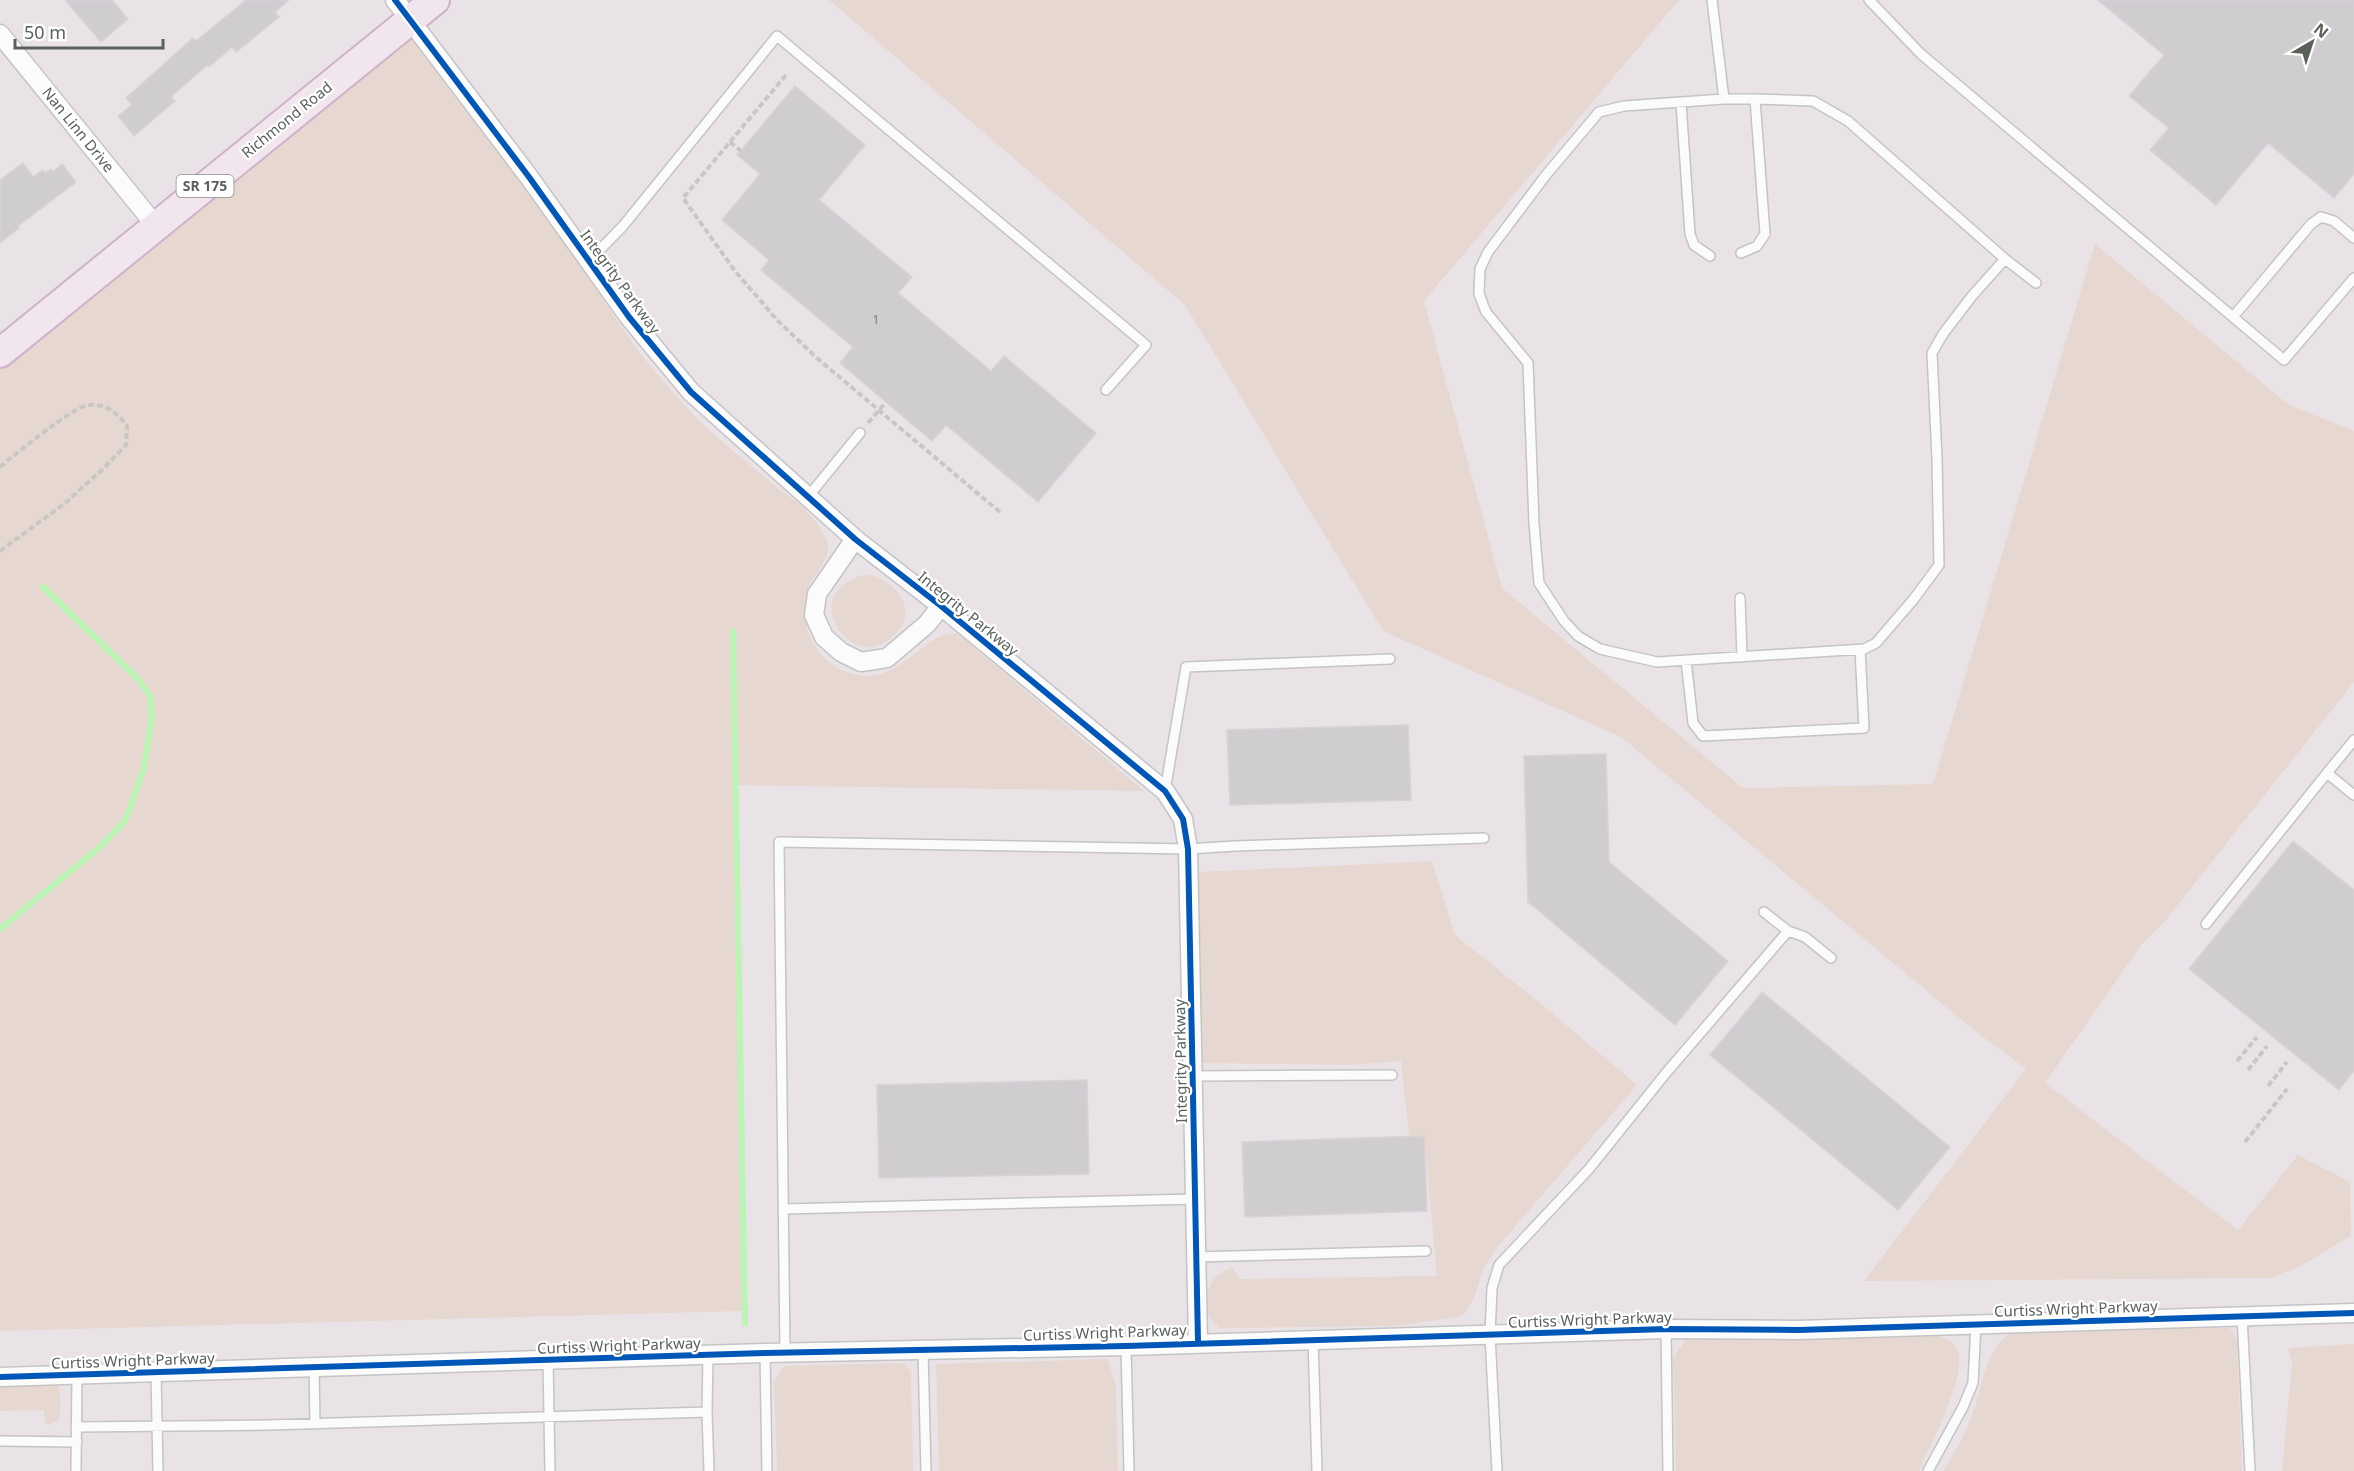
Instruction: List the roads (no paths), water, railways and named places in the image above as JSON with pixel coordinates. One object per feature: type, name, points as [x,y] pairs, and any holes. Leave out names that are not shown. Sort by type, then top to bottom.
[{"type":"main road","name":"Richmond Road","points":[[0,352],[156,226],[403,10],[435,0]]},
{"type":"street","name":"Integrity Parkway","points":[[403,10],[529,177],[629,317],[691,392],[855,539],[941,606],[1165,791],[1183,819],[1188,849],[1198,1342]]},
{"type":"street","name":"Nan Linn Drive","points":[[0,34],[156,226]]},
{"type":"street","points":[[855,539],[817,594],[814,615],[824,637],[841,652],[861,662],[887,658],[927,624],[941,606]]},
{"type":"street","name":"Curtiss Wright Parkway","points":[[0,1377],[784,1352],[1126,1346],[1666,1329],[1798,1330],[2354,1313]]},
{"type":"lane","points":[[1712,0],[1724,99]]},
{"type":"lane","points":[[1869,0],[1921,54],[2284,360],[2354,278]]},
{"type":"lane","points":[[590,261],[623,226],[777,36],[1146,345],[1106,390]]},
{"type":"lane","points":[[2005,259],[1972,296],[1943,334],[1932,353],[1939,565],[1914,600],[1876,643],[1860,649],[1657,662],[1600,649],[1578,636],[1564,621],[1539,583],[1534,523],[1528,363],[1486,312],[1479,294],[1480,269],[1488,252],[1546,175],[1599,112],[1624,106],[1724,99],[1813,101],[1848,121],[2005,259],[2036,283]]},
{"type":"lane","points":[[1741,253],[1757,246],[1765,234],[1755,99]]},
{"type":"lane","points":[[1682,103],[1690,234],[1694,244],[1710,256]]},
{"type":"lane","points":[[2233,317],[2311,224],[2321,217],[2334,221],[2354,238]]},
{"type":"lane","points":[[807,498],[860,433]]},
{"type":"lane","points":[[1740,598],[1742,657]]},
{"type":"lane","points":[[1686,660],[1693,723],[1703,736],[1864,728],[1860,649]]},
{"type":"lane","points":[[1165,791],[1186,667],[1390,660]]},
{"type":"lane","points":[[2206,924],[2354,740]]},
{"type":"lane","points":[[2327,773],[2354,795]]},
{"type":"lane","points":[[784,1352],[779,843],[1188,849],[1247,845],[1484,838]]},
{"type":"lane","points":[[1764,912],[1788,931],[1805,937],[1831,958]]},
{"type":"lane","points":[[1497,1471],[1490,1335],[1492,1288],[1499,1264],[1589,1169],[1666,1073],[1788,931]]},
{"type":"lane","points":[[1193,1076],[1392,1074]]},
{"type":"lane","points":[[783,1209],[1196,1199]]},
{"type":"lane","points":[[1197,1257],[1426,1251]]},
{"type":"lane","points":[[2242,1316],[2250,1471]]},
{"type":"lane","points":[[1928,1471],[1963,1407],[1973,1383],[1976,1324]]},
{"type":"lane","points":[[1666,1329],[1668,1471]]},
{"type":"lane","points":[[1313,1339],[1317,1471]]},
{"type":"lane","points":[[1126,1346],[1129,1471]]},
{"type":"lane","points":[[923,1350],[926,1471]]},
{"type":"lane","points":[[765,1353],[767,1471]]},
{"type":"lane","points":[[708,1355],[709,1471]]},
{"type":"lane","points":[[548,1360],[550,1471]]},
{"type":"lane","points":[[314,1367],[315,1424]]},
{"type":"lane","points":[[156,1372],[158,1471]]},
{"type":"lane","points":[[76,1471],[77,1375]]},
{"type":"lane","points":[[76,1428],[315,1424],[707,1412]]},
{"type":"lane","points":[[0,1441],[76,1442]]},
{"type":"waterway","points":[[0,929],[100,847],[125,821],[143,771],[152,717],[150,696],[138,679],[43,587]]},
{"type":"waterway","points":[[733,631],[745,1324]]}]
